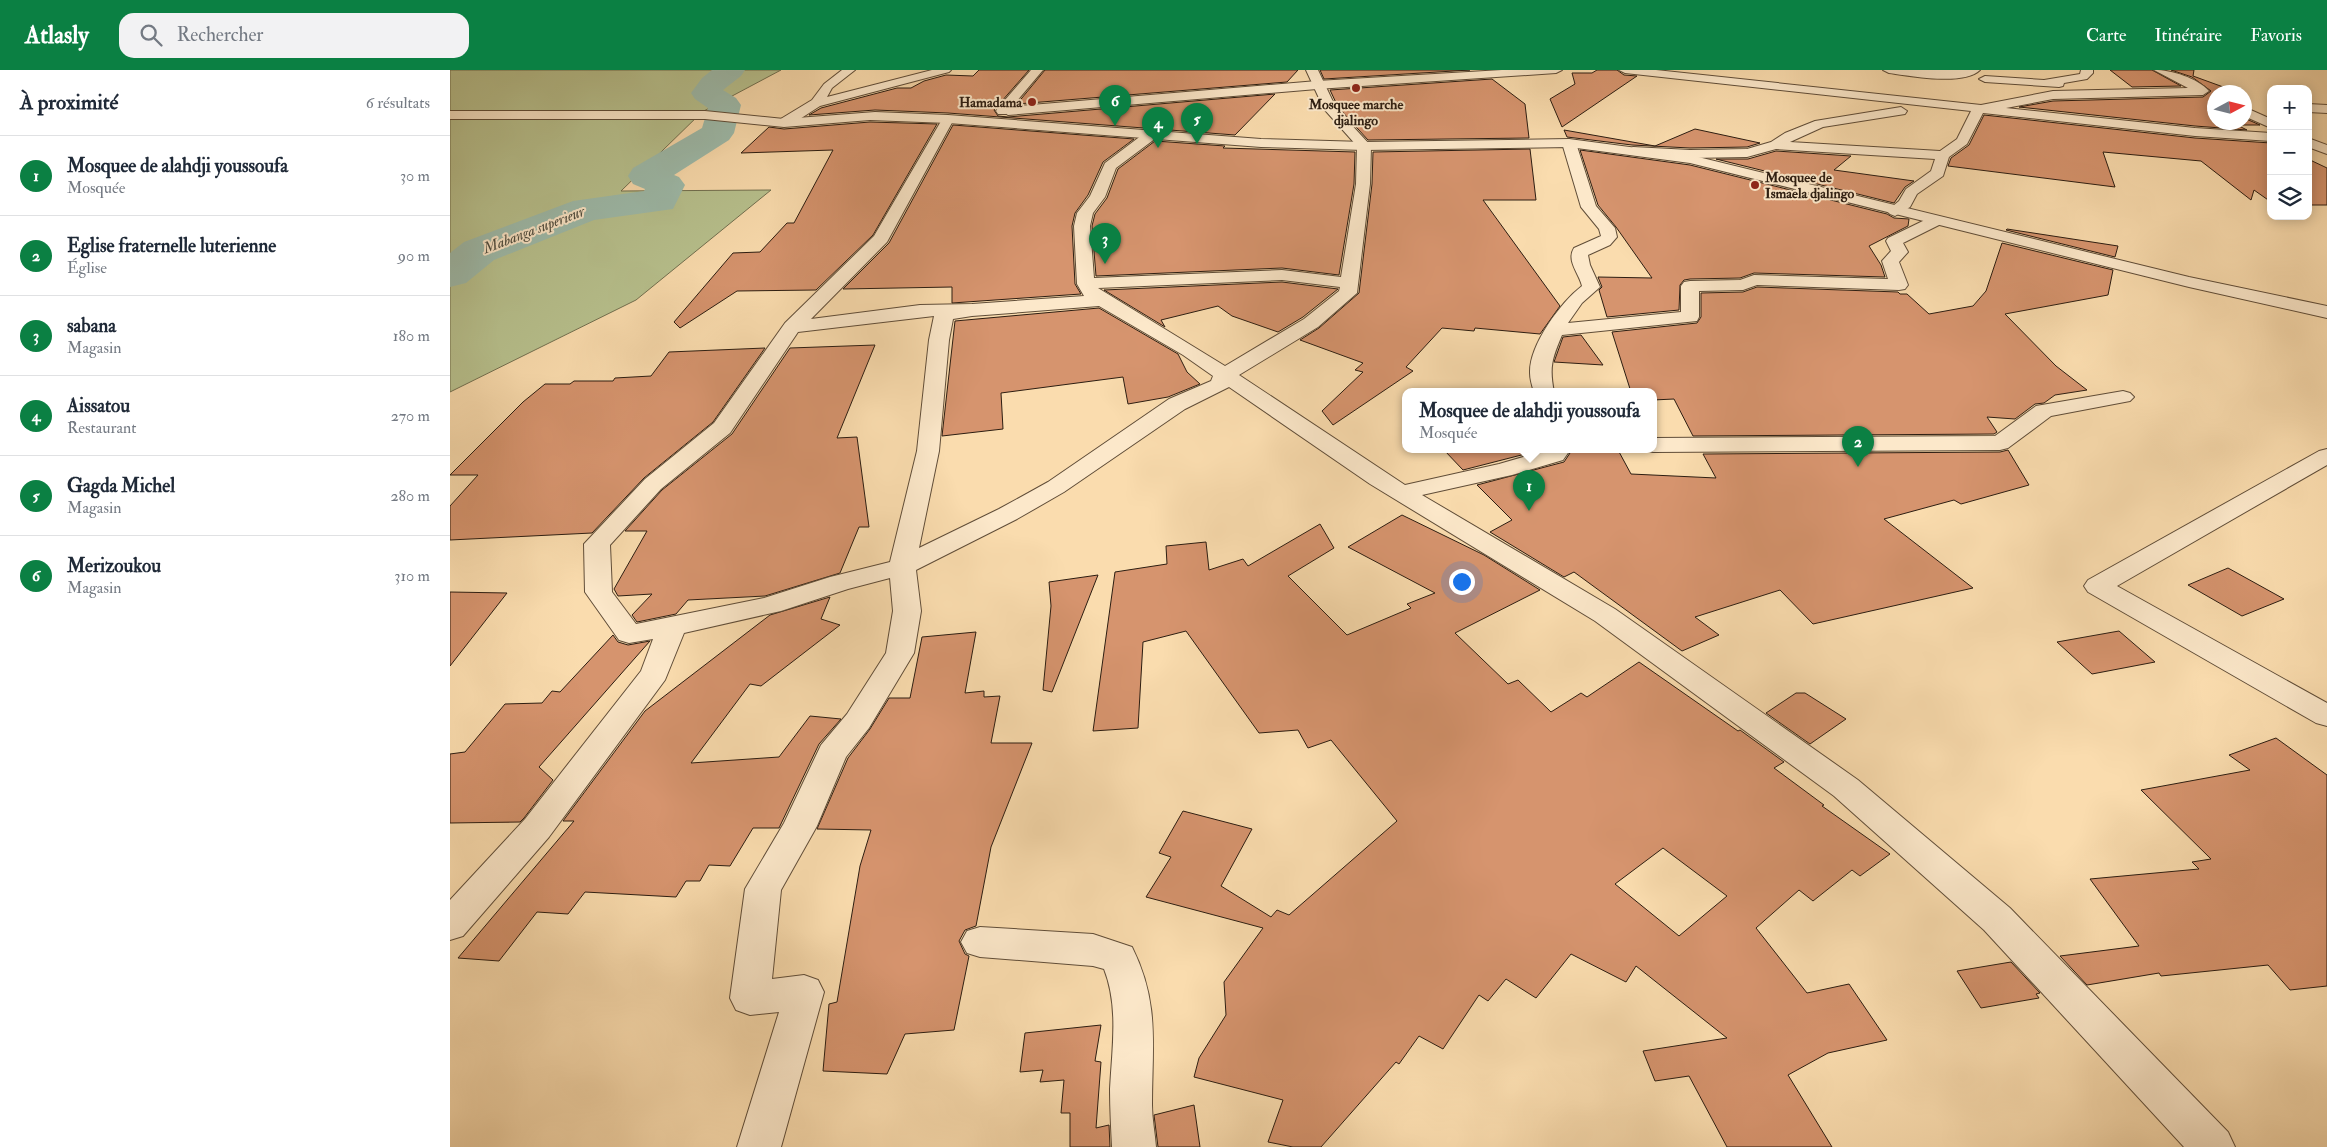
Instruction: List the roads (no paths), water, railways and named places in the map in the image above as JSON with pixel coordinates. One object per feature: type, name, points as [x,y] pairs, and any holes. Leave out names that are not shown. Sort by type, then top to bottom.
[{"type":"street","points":[[816,103],[828,86],[849,70]]},
{"type":"street","points":[[784,123],[816,103],[945,70]]},
{"type":"street","points":[[1002,111],[1037,70]]},
{"type":"street","points":[[948,119],[881,239],[792,327],[722,428],[653,484],[597,544],[599,592],[629,634],[672,628],[771,606],[839,584],[902,567],[1008,514],[1056,487],[1177,404],[1220,385],[1224,375],[1326,313],[1348,294],[1363,184],[1364,146],[1338,119],[1317,85],[1312,70]]},
{"type":"street","points":[[450,115],[705,115],[784,123],[858,116],[1002,111],[1317,85],[1556,70]]},
{"type":"street","points":[[1625,70],[2195,132],[2267,137]]},
{"type":"street","points":[[1889,70],[1944,74],[1968,73],[1974,70]]},
{"type":"street","points":[[1626,151],[1747,154],[1776,145],[1943,154],[1962,141],[1981,82],[2040,81],[2083,77],[2087,70]]},
{"type":"street","points":[[2160,70],[2207,93]]},
{"type":"street","points":[[2040,81],[2121,93]]},
{"type":"street","points":[[1972,108],[2053,95],[2203,91]]},
{"type":"street","points":[[1776,145],[1784,138],[1812,126],[1937,104]]},
{"type":"street","points":[[2252,106],[2262,107]]},
{"type":"street","points":[[2312,108],[2327,109]]},
{"type":"street","points":[[2252,115],[2267,122]]},
{"type":"street","points":[[858,116],[948,119],[1151,135],[1364,146],[1569,143],[1690,159],[2189,282],[2327,312]]},
{"type":"street","points":[[1151,135],[1110,166],[1097,198],[1085,213],[1082,226],[1093,292],[1190,351],[1401,493],[1605,615],[1846,788],[1998,920],[2213,1147]]},
{"type":"street","points":[[2312,140],[2327,138]]},
{"type":"street","points":[[2312,142],[2327,150]]},
{"type":"street","points":[[1543,388],[1540,372],[1544,354],[1554,330],[1576,299],[1592,287],[1588,273],[1580,264],[1578,256],[1580,252],[1597,246],[1609,237],[1607,228],[1589,207],[1569,143]]},
{"type":"street","points":[[1895,211],[1905,204],[1911,192],[1938,173],[1943,154]]},
{"type":"street","points":[[1554,330],[1690,317],[1690,286],[1743,285],[1754,280],[1898,285],[1890,261],[1900,252],[1894,241],[1936,221]]},
{"type":"street","points":[[759,1147],[804,992],[750,998],[763,889],[800,826],[832,753],[858,722],[900,653],[907,612],[902,567],[928,451],[939,340],[944,316],[1162,279],[1282,275],[1348,283]]},
{"type":"street","points":[[792,327],[920,311],[972,310]]},
{"type":"street","points":[[1657,444],[2000,443],[2044,411],[2123,397]]},
{"type":"street","points":[[1401,493],[1504,470],[1557,453]]},
{"type":"street","points":[[2327,456],[2097,586],[2327,716]]},
{"type":"street","points":[[450,925],[537,828],[655,672],[672,628]]},
{"type":"street","points":[[980,942],[1093,950],[1118,958],[1127,976],[1132,997],[1134,1050],[1131,1106],[1134,1147]]},
{"type":"waterway","name":"Mabanga superieur","points":[[450,274],[479,251],[587,209],[659,201],[666,185],[646,176],[717,133],[725,105],[706,93],[712,84],[731,70]]},
{"type":"place","name":"Mosquee marche djalingo","points":[[1356,88]]},
{"type":"place","name":"Hamadama","points":[[1032,102]]},
{"type":"place","name":"Merizoukou","points":[[1115,126]]},
{"type":"place","name":"Gagda Michel","points":[[1197,144]]},
{"type":"place","name":"Aissatou","points":[[1158,148]]},
{"type":"place","name":"Mosquee de Ismaela djalingo","points":[[1755,185]]},
{"type":"place","name":"sabana","points":[[1105,264]]},
{"type":"place","name":"Eglise fraternelle luterienne","points":[[1858,467]]},
{"type":"place","name":"Mosquee de alahdji youssoufa","points":[[1529,511]]}]
